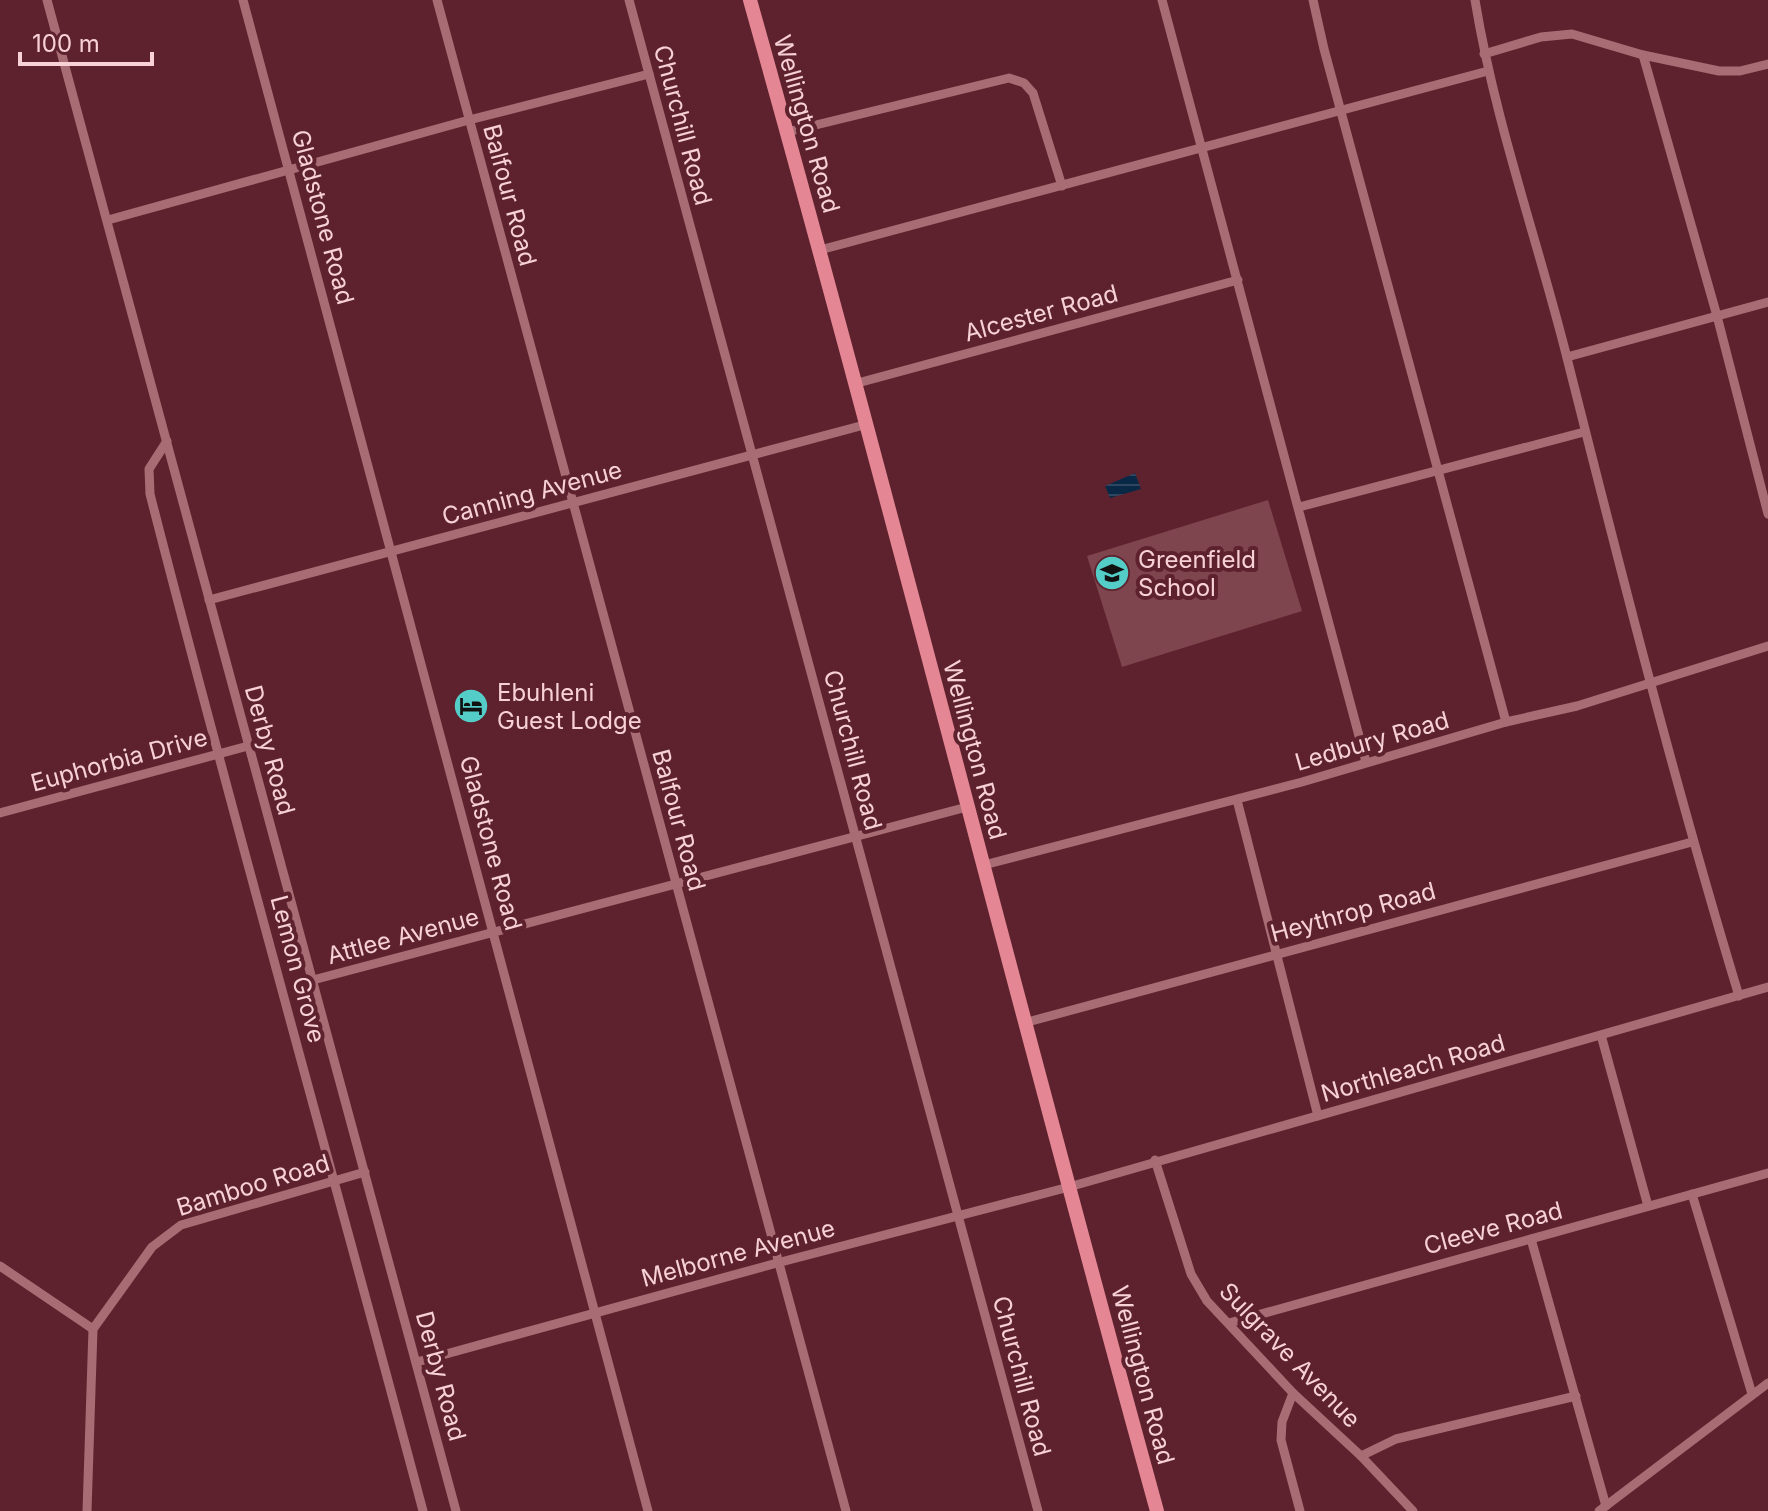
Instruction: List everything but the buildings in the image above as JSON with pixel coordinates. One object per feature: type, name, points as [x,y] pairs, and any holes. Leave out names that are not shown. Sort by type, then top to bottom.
[{"type":"main road","name":"Wellington Road","points":[[750,0],[820,250],[864,425],[1157,1511]]},
{"type":"street","name":"Derby Road","points":[[47,0],[456,1511]]},
{"type":"street","name":"Gladstone Road","points":[[243,0],[648,1511]]},
{"type":"street","name":"Balfour Road","points":[[437,0],[846,1511]]},
{"type":"street","name":"Churchill Road","points":[[629,0],[1038,1511]]},
{"type":"street","points":[[1162,0],[1366,762]]},
{"type":"street","points":[[1313,0],[1506,722]]},
{"type":"street","points":[[1475,0],[1488,71],[1567,357],[1692,842],[1739,996]]},
{"type":"street","points":[[1484,54],[1541,37],[1572,34],[1643,55],[1730,72],[1768,64]]},
{"type":"street","points":[[1643,55],[1717,316],[1768,514]]},
{"type":"street","points":[[820,250],[1488,71]]},
{"type":"street","points":[[108,220],[469,120],[649,74]]},
{"type":"street","points":[[787,132],[1009,78],[1024,83],[1033,93],[1062,186]]},
{"type":"street","name":"Alcester Road","points":[[854,384],[1238,280]]},
{"type":"street","points":[[1567,357],[1768,302]]},
{"type":"street","name":"Canning Avenue","points":[[209,600],[864,425]]},
{"type":"street","points":[[1299,507],[1584,432]]},
{"type":"street","name":"Lemon Grove","points":[[167,441],[149,469],[150,494],[217,755],[423,1511]]},
{"type":"street","name":"Ledbury Road","points":[[984,865],[1237,800],[1506,722],[1577,706],[1768,646]]},
{"type":"street","name":"Euphorbia Drive","points":[[0,813],[248,746]]},
{"type":"street","points":[[1237,800],[1318,1116]]},
{"type":"street","name":"Attlee Avenue","points":[[313,980],[967,807]]},
{"type":"street","name":"Heythrop Road","points":[[1024,1023],[1692,842]]},
{"type":"street","name":"Northleach Road","points":[[1069,1187],[1768,987]]},
{"type":"street","points":[[1601,1035],[1648,1206]]},
{"type":"street","name":"Sulgrave Avenue","points":[[1155,1160],[1191,1274],[1207,1301],[1293,1393],[1361,1456],[1413,1511]]},
{"type":"street","name":"Bamboo Road","points":[[93,1329],[152,1247],[174,1229],[365,1172]]},
{"type":"street","name":"Cleeve Road","points":[[1229,1323],[1768,1173]]},
{"type":"street","name":"Melborne Avenue","points":[[417,1362],[1069,1187]]},
{"type":"street","points":[[1692,1194],[1752,1394]]},
{"type":"street","points":[[1531,1239],[1576,1396],[1602,1508],[1768,1383]]},
{"type":"street","points":[[0,1266],[93,1329],[87,1511]]},
{"type":"street","points":[[1293,1393],[1282,1422],[1281,1440],[1300,1511]]},
{"type":"street","points":[[1361,1456],[1396,1439],[1576,1396]]},
{"type":"shaded area","points":[[1268,500],[1302,611],[1122,667],[1087,556]]},
{"type":"water","points":[[1135,473],[1141,489],[1110,498],[1105,486]]},
{"type":"place","name":"Greenfield School","points":[[1112,573]]},
{"type":"place","name":"Ebuhleni Guest Lodge","points":[[471,706]]}]
